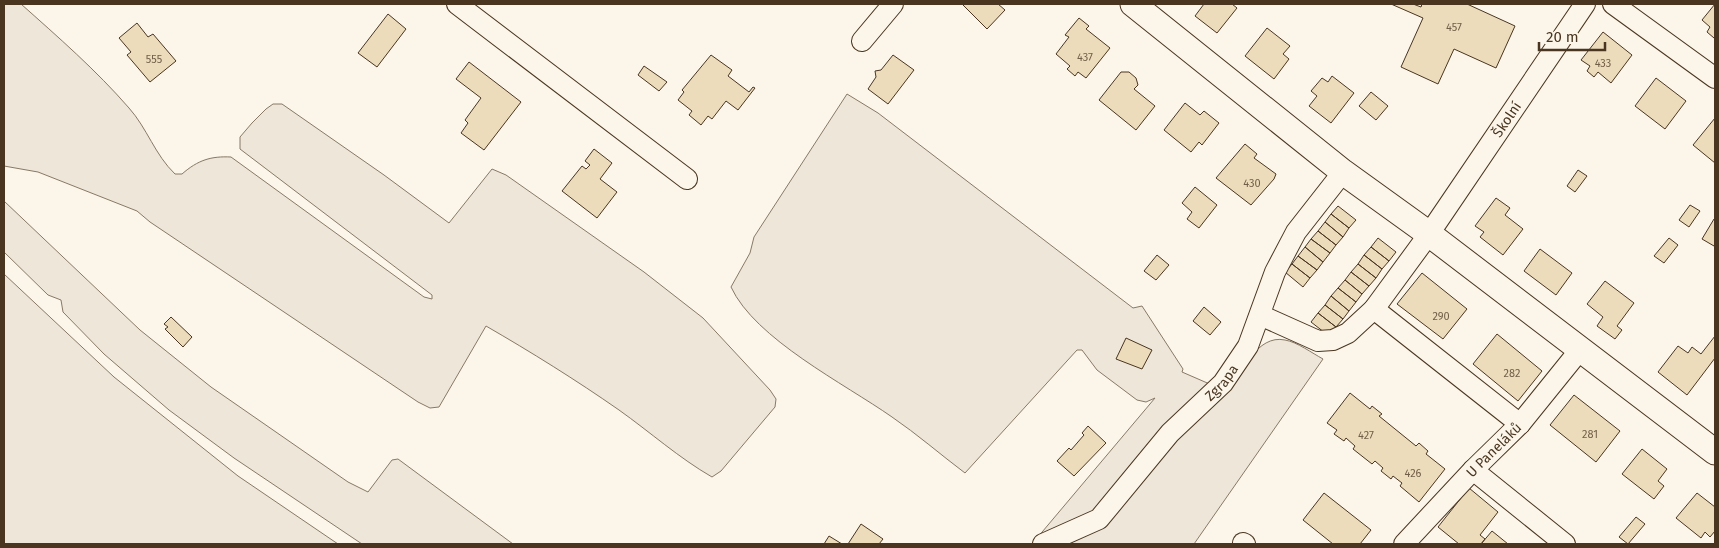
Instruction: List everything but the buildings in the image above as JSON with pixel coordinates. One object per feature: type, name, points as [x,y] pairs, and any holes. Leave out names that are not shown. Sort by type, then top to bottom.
[{"type":"street","points":[[457,4],[687,179]]},
{"type":"street","points":[[862,41],[893,4]]},
{"type":"street","points":[[1133,4],[1343,172],[1429,234],[1579,351],[1715,452]]},
{"type":"street","name":"Školní","points":[[1260,315],[1318,341],[1333,340],[1348,333],[1374,309],[1429,234],[1585,4]]},
{"type":"street","points":[[1614,4],[1715,78]]},
{"type":"street","name":"Zgrapa","points":[[1043,544],[1099,519],[1170,433],[1224,383],[1248,346],[1275,272],[1296,232],[1343,172]]},
{"type":"street","points":[[1374,309],[1520,424]]},
{"type":"street","name":"U Paneláků","points":[[1404,544],[1473,470],[1520,424],[1579,351]]},
{"type":"street","points":[[1473,470],[1565,544]]},
{"type":"shaded area","points":[[4,4],[21,4],[90,67],[135,116],[168,167],[175,174],[182,174],[205,160],[217,157],[231,157],[424,297],[432,299],[432,295],[240,149],[240,137],[266,109],[273,104],[282,104],[449,223],[492,169],[506,175],[644,272],[703,318],[770,390],[776,399],[775,407],[721,471],[712,477],[688,462],[619,410],[537,356],[486,326],[439,407],[430,408],[418,402],[150,222],[137,211],[38,172],[4,166]]},
{"type":"shaded area","points":[[847,94],[878,113],[1133,308],[1142,306],[1183,369],[1182,372],[1228,392],[1244,366],[1258,349],[1266,343],[1275,340],[1285,340],[1323,359],[1194,544],[1032,544],[1155,398],[1146,402],[1137,400],[1097,370],[1082,350],[1077,350],[965,473],[873,404],[780,342],[760,325],[743,306],[731,287],[750,253],[754,237]]},
{"type":"shaded area","points":[[4,201],[140,330],[211,387],[348,482],[368,492],[392,460],[398,459],[513,544],[362,544],[234,458],[169,410],[104,354],[63,312],[61,300],[48,295],[4,252]]},
{"type":"shaded area","points":[[4,274],[114,377],[238,476],[338,544],[4,544]]}]
